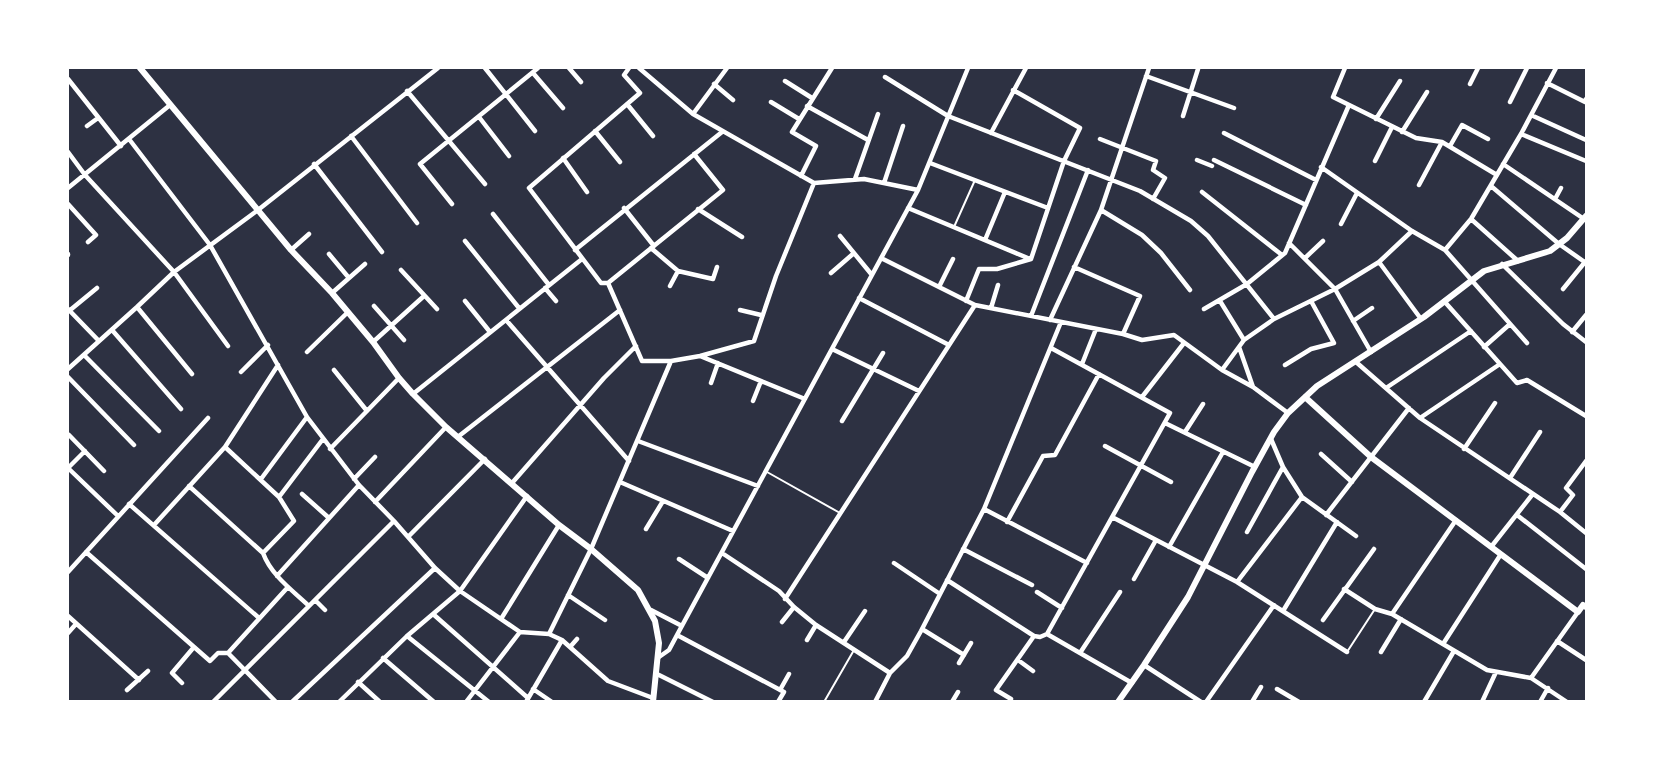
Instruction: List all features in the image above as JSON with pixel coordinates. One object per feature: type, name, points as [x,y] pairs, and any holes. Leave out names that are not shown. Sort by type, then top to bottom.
[{"type":"street","points":[[129,139],[210,245],[307,417],[322,439],[359,485],[435,568],[460,591],[520,632],[549,634],[562,640],[608,681],[653,700],[659,643],[651,610],[638,590],[446,427],[413,394],[348,312],[291,250],[140,68]]},
{"type":"street","points":[[68,369],[174,272],[258,210],[438,68]]},
{"type":"street","points":[[485,68],[535,131]]},
{"type":"street","points":[[452,204],[420,164],[538,68]]},
{"type":"street","points":[[569,68],[581,82]]},
{"type":"street","points":[[629,68],[624,75],[640,93],[529,188],[601,283],[608,284],[723,190],[694,154]]},
{"type":"street","points":[[639,68],[693,114],[814,183],[864,179],[918,190]]},
{"type":"street","points":[[693,114],[727,68]]},
{"type":"street","points":[[801,176],[816,146],[792,132],[832,68]]},
{"type":"street","points":[[659,657],[669,650],[918,190],[968,68]]},
{"type":"street","points":[[991,133],[1024,68]]},
{"type":"street","points":[[1050,320],[1101,210],[1149,68]]},
{"type":"street","points":[[1345,68],[1333,97],[1416,138],[1442,142],[1497,175]]},
{"type":"street","points":[[1470,84],[1478,68]]},
{"type":"street","points":[[1510,102],[1527,68]]},
{"type":"street","points":[[1445,250],[1471,219],[1521,134],[1556,68]]},
{"type":"street","points":[[1183,116],[1198,69]]},
{"type":"street","points":[[532,73],[562,108]]},
{"type":"street","points":[[1146,76],[1234,108]]},
{"type":"street","points":[[885,77],[948,117],[1112,180],[1191,220],[1208,236],[1274,320]]},
{"type":"street","points":[[68,79],[120,146]]},
{"type":"street","points":[[785,81],[812,98]]},
{"type":"street","points":[[1376,119],[1400,81]]},
{"type":"street","points":[[1547,83],[1585,102],[1587,99]]},
{"type":"street","points":[[714,84],[733,100]]},
{"type":"street","points":[[68,91],[74,87]]},
{"type":"street","points":[[1013,90],[1080,128],[1064,161],[1031,259]]},
{"type":"street","points":[[407,91],[485,184]]},
{"type":"street","points":[[1402,132],[1427,92]]},
{"type":"street","points":[[771,102],[800,119]]},
{"type":"street","points":[[627,104],[653,136]]},
{"type":"street","points":[[68,188],[170,105]]},
{"type":"street","points":[[1204,309],[1247,284],[1282,255],[1349,105]]},
{"type":"street","points":[[807,106],[868,140]]},
{"type":"street","points":[[855,179],[878,114]]},
{"type":"street","points":[[1531,115],[1587,140]]},
{"type":"street","points":[[478,117],[509,156]]},
{"type":"street","points":[[87,126],[98,118]]},
{"type":"street","points":[[1450,146],[1462,125],[1488,138]]},
{"type":"street","points":[[884,183],[903,126]]},
{"type":"street","points":[[1375,161],[1392,127]]},
{"type":"street","points":[[595,131],[620,162]]},
{"type":"street","points":[[575,250],[624,208],[722,132]]},
{"type":"street","points":[[1224,133],[1316,180]]},
{"type":"street","points":[[1521,134],[1587,161]]},
{"type":"street","points":[[351,136],[417,223]]},
{"type":"street","points":[[1100,139],[1156,160],[1153,170],[1165,178],[1153,199]]},
{"type":"street","points":[[1419,185],[1442,142]]},
{"type":"street","points":[[68,152],[85,176],[174,272],[228,346]]},
{"type":"street","points":[[563,158],[587,192]]},
{"type":"street","points":[[1197,160],[1212,166]]},
{"type":"street","points":[[1214,160],[1306,204]]},
{"type":"street","points":[[930,162],[1048,208]]},
{"type":"street","points":[[314,164],[382,252]]},
{"type":"street","points":[[1118,702],[1188,597],[1254,467],[1288,414],[1317,386],[1420,319],[1484,271],[1550,250],[1585,218],[1503,164]]},
{"type":"street","points":[[1321,167],[1412,231],[1445,250],[1527,343]]},
{"type":"street","points":[[1030,316],[1088,170]]},
{"type":"street","points":[[608,284],[642,361],[672,361],[700,356],[754,341],[761,315],[814,183]]},
{"type":"street","points":[[1491,186],[1559,244],[1586,263],[1563,289]]},
{"type":"street","points":[[1555,199],[1561,188]]},
{"type":"street","points":[[985,240],[1005,192]]},
{"type":"street","points":[[1202,192],[1282,255]]},
{"type":"street","points":[[1341,224],[1357,193]]},
{"type":"street","points":[[68,204],[96,235],[88,242]]},
{"type":"street","points":[[624,208],[652,247],[678,271],[713,279],[717,267]]},
{"type":"street","points":[[908,208],[1031,259]]},
{"type":"street","points":[[698,209],[742,237]]},
{"type":"street","points":[[1101,210],[1142,235],[1161,253],[1190,290]]},
{"type":"street","points":[[493,214],[556,301]]},
{"type":"street","points":[[1471,219],[1518,261]]},
{"type":"street","points":[[1222,370],[1244,340],[1274,320],[1335,289],[1379,261],[1412,231]]},
{"type":"street","points":[[291,250],[309,234]]},
{"type":"street","points":[[840,236],[872,275]]},
{"type":"street","points":[[465,241],[519,308]]},
{"type":"street","points":[[1305,258],[1323,241]]},
{"type":"street","points":[[1289,243],[1335,289],[1371,352]]},
{"type":"street","points":[[831,273],[854,253]]},
{"type":"street","points":[[329,254],[349,278]]},
{"type":"street","points":[[881,258],[975,305],[1123,334],[1142,340],[1174,335],[1222,370],[1253,387],[1288,414]]},
{"type":"street","points":[[413,394],[582,259]]},
{"type":"street","points":[[939,287],[953,259]]},
{"type":"street","points":[[966,301],[979,269],[997,269],[1031,259]]},
{"type":"street","points":[[1379,261],[1420,319]]},
{"type":"street","points":[[332,293],[365,264]]},
{"type":"street","points":[[1502,264],[1572,332],[1587,342]]},
{"type":"street","points":[[1074,267],[1140,297],[1123,334]]},
{"type":"street","points":[[401,270],[437,309]]},
{"type":"street","points":[[670,286],[678,271]]},
{"type":"street","points":[[991,308],[998,285]]},
{"type":"street","points":[[97,288],[68,310],[99,341]]},
{"type":"street","points":[[373,342],[424,296]]},
{"type":"street","points":[[859,298],[949,345]]},
{"type":"street","points":[[465,301],[490,332]]},
{"type":"street","points":[[1220,301],[1244,340]]},
{"type":"street","points":[[1285,365],[1311,349],[1334,343],[1311,301]]},
{"type":"street","points":[[1444,301],[1517,384],[1527,380],[1587,416]]},
{"type":"street","points":[[784,599],[975,305]]},
{"type":"street","points":[[374,306],[404,340]]},
{"type":"street","points":[[137,307],[192,374]]},
{"type":"street","points":[[1353,321],[1372,308]]},
{"type":"street","points":[[459,436],[620,310]]},
{"type":"street","points":[[740,310],[761,315]]},
{"type":"street","points":[[307,352],[348,312]]},
{"type":"street","points":[[1572,332],[1587,315]]},
{"type":"street","points":[[506,320],[629,461]]},
{"type":"street","points":[[875,702],[890,673],[907,656],[984,509],[1061,322]]},
{"type":"street","points":[[1484,347],[1510,324]]},
{"type":"street","points":[[1082,364],[1096,329]]},
{"type":"street","points":[[112,330],[181,409]]},
{"type":"street","points":[[1386,388],[1471,331]]},
{"type":"street","points":[[1142,397],[1184,343]]},
{"type":"street","points":[[241,372],[268,345]]},
{"type":"street","points":[[512,483],[604,378],[636,346]]},
{"type":"street","points":[[1239,347],[1253,387]]},
{"type":"street","points":[[947,580],[1034,636],[1040,637],[1047,634],[1170,412],[1050,348]]},
{"type":"street","points":[[832,349],[919,391]]},
{"type":"street","points":[[842,421],[883,353]]},
{"type":"street","points":[[84,355],[159,431]]},
{"type":"street","points":[[700,356],[805,399]]},
{"type":"street","points":[[549,634],[591,549],[672,361]]},
{"type":"street","points":[[1356,362],[1420,418],[1560,512],[1587,533]]},
{"type":"street","points":[[711,383],[718,363]]},
{"type":"street","points":[[1420,418],[1500,364]]},
{"type":"street","points":[[154,525],[225,447],[278,365]]},
{"type":"street","points":[[334,370],[367,411]]},
{"type":"street","points":[[1007,522],[1043,456],[1055,455],[1099,374]]},
{"type":"street","points":[[68,377],[134,444]]},
{"type":"street","points":[[330,449],[399,378]]},
{"type":"street","points":[[753,400],[761,381]]},
{"type":"street","points":[[1305,397],[1371,457],[1578,612]]},
{"type":"street","points":[[1464,448],[1495,403]]},
{"type":"street","points":[[1185,432],[1203,404]]},
{"type":"street","points":[[1326,515],[1409,408]]},
{"type":"street","points":[[261,479],[307,417]]},
{"type":"street","points":[[68,570],[208,418]]},
{"type":"street","points":[[1165,423],[1254,467]]},
{"type":"street","points":[[375,502],[446,427]]},
{"type":"street","points":[[1510,478],[1540,432]]},
{"type":"street","points":[[69,435],[105,471]]},
{"type":"street","points":[[1271,438],[1283,467],[1302,497],[1356,536]]},
{"type":"street","points":[[279,497],[322,439]]},
{"type":"street","points":[[638,441],[758,486]]},
{"type":"street","points":[[1105,446],[1171,482]]},
{"type":"street","points":[[225,447],[279,497],[294,521],[264,553]]},
{"type":"street","points":[[85,451],[68,468],[118,516]]},
{"type":"street","points":[[1169,547],[1223,452]]},
{"type":"street","points":[[1321,454],[1352,482]]},
{"type":"street","points":[[354,479],[375,457]]},
{"type":"street","points":[[408,537],[485,459]]},
{"type":"street","points":[[1560,512],[1573,495],[1566,488],[1587,461]]},
{"type":"street","points":[[1247,532],[1283,467]]},
{"type":"street","points":[[620,482],[734,531]]},
{"type":"street","points":[[277,576],[359,485]]},
{"type":"street","points":[[189,486],[264,553],[268,564],[277,576],[309,606]]},
{"type":"street","points":[[302,494],[329,518]]},
{"type":"street","points":[[1491,547],[1533,495]]},
{"type":"street","points":[[339,702],[383,658],[460,591],[527,496]]},
{"type":"street","points":[[1237,582],[1302,497]]},
{"type":"street","points":[[646,529],[663,501]]},
{"type":"street","points":[[129,504],[259,618]]},
{"type":"street","points":[[984,509],[1087,563]]},
{"type":"street","points":[[1517,515],[1587,568]]},
{"type":"street","points":[[1112,517],[1237,582],[1347,652]]},
{"type":"street","points":[[1392,614],[1456,520]]},
{"type":"street","points":[[213,702],[394,521]]},
{"type":"street","points":[[1283,611],[1337,522]]},
{"type":"street","points":[[501,620],[559,525]]},
{"type":"street","points":[[1134,579],[1156,540]]},
{"type":"street","points":[[963,549],[1032,585]]},
{"type":"street","points":[[1323,620],[1374,549]]},
{"type":"street","points":[[86,552],[210,661],[218,653],[228,653],[276,702]]},
{"type":"street","points":[[722,553],[779,591],[784,599],[816,625],[890,673]]},
{"type":"street","points":[[1443,644],[1501,554]]},
{"type":"street","points":[[679,559],[708,578]]},
{"type":"street","points":[[894,563],[940,594]]},
{"type":"street","points":[[292,702],[435,568]]},
{"type":"street","points":[[228,653],[288,586]]},
{"type":"street","points":[[1344,590],[1375,609],[1401,619],[1487,670],[1531,678],[1567,702]]},
{"type":"street","points":[[1037,592],[1062,608]]},
{"type":"street","points":[[1080,653],[1120,592]]},
{"type":"street","points":[[568,595],[605,620]]},
{"type":"street","points":[[315,600],[325,610]]},
{"type":"street","points":[[1531,678],[1585,604]]},
{"type":"street","points":[[1206,702],[1274,605]]},
{"type":"street","points":[[782,622],[794,607]]},
{"type":"street","points":[[651,610],[682,626]]},
{"type":"street","points":[[843,642],[865,611]]},
{"type":"street","points":[[433,614],[527,700],[562,640]]},
{"type":"street","points":[[68,616],[139,680]]},
{"type":"street","points":[[1381,652],[1401,619]]},
{"type":"street","points":[[68,633],[76,624]]},
{"type":"street","points":[[807,640],[816,625]]},
{"type":"street","points":[[922,629],[964,655]]},
{"type":"street","points":[[466,702],[520,632]]},
{"type":"street","points":[[1047,634],[1132,682]]},
{"type":"street","points":[[677,635],[780,690],[783,692],[778,702]]},
{"type":"street","points":[[407,636],[489,702]]},
{"type":"street","points":[[1011,699],[996,690],[1034,636]]},
{"type":"street","points":[[570,647],[577,639]]},
{"type":"street","points":[[1557,641],[1587,660]]},
{"type":"street","points":[[959,663],[971,644]]},
{"type":"street","points":[[182,683],[172,673],[194,647]]},
{"type":"street","points":[[1424,702],[1454,651]]},
{"type":"street","points":[[383,658],[434,702]]},
{"type":"street","points":[[1018,660],[1033,671]]},
{"type":"street","points":[[1144,665],[1201,702]]},
{"type":"street","points":[[127,690],[148,671]]},
{"type":"street","points":[[1482,702],[1496,672]]},
{"type":"street","points":[[657,674],[713,702]]},
{"type":"street","points":[[780,690],[789,674]]},
{"type":"street","points":[[358,682],[380,702]]},
{"type":"street","points":[[1252,702],[1261,687]]},
{"type":"street","points":[[1539,702],[1548,688]]},
{"type":"street","points":[[533,689],[552,702]]},
{"type":"street","points":[[1277,689],[1299,702]]},
{"type":"street","points":[[952,702],[958,693]]},
{"type":"street","points":[[1187,702],[1192,696]]},
{"type":"street","points":[[266,702],[271,697]]},
{"type":"lane","points":[[954,227],[975,180]]},
{"type":"lane","points":[[766,472],[840,513]]},
{"type":"lane","points":[[1347,652],[1375,609]]},
{"type":"lane","points":[[824,702],[854,650]]}]
